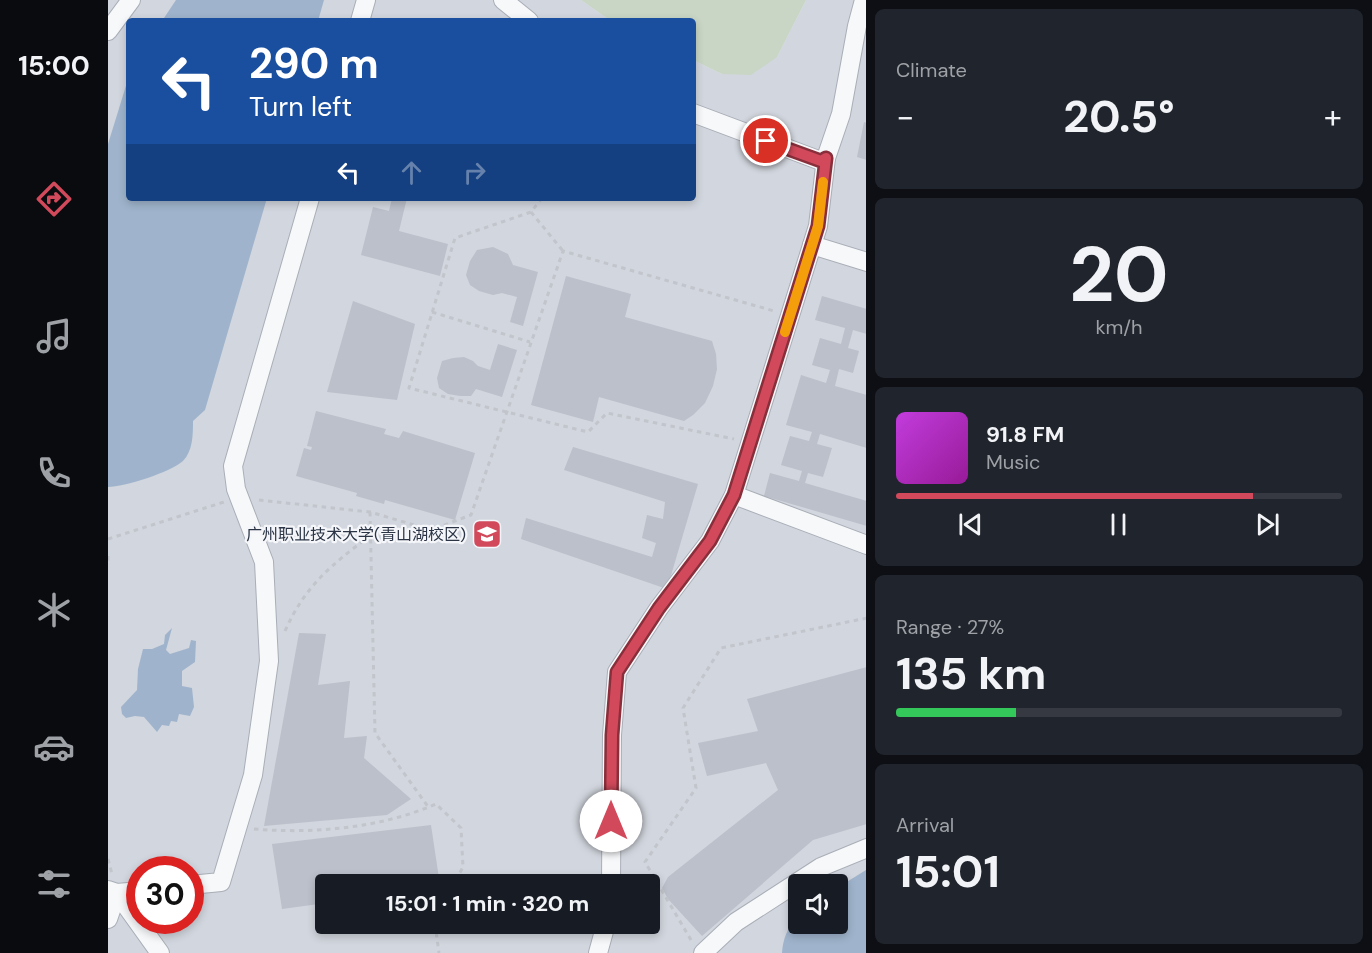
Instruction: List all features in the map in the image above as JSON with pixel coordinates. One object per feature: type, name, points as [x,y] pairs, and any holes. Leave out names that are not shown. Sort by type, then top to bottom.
[{"type":"street","points":[[108,31],[131,0]]},
{"type":"street","points":[[361,18],[366,0]]},
{"type":"street","points":[[504,0],[525,18]]},
{"type":"street","points":[[611,874],[612,735],[617,672],[659,608],[710,541],[734,495],[818,226],[826,158],[841,114],[864,0]]},
{"type":"street","points":[[696,114],[821,161],[826,158]]},
{"type":"street","points":[[204,884],[221,882],[238,828],[253,775],[269,661],[264,562],[236,489],[233,466],[309,201]]},
{"type":"street","points":[[812,245],[866,262]]},
{"type":"street","points":[[734,495],[866,545]]},
{"type":"street","points":[[698,948],[821,867],[866,849]]},
{"type":"street","points":[[108,919],[113,892]]},
{"type":"street","points":[[113,892],[160,953]]},
{"type":"street","points":[[598,953],[603,934]]},
{"type":"path","points":[[540,201],[531,212],[455,238],[409,388],[588,432],[607,413],[750,443]]},
{"type":"path","points":[[531,212],[563,251],[790,315]]},
{"type":"path","points":[[108,539],[239,498],[370,512],[431,530],[471,515],[563,251]]},
{"type":"path","points":[[432,312],[530,342]]},
{"type":"path","points":[[370,512],[375,733],[429,808]]},
{"type":"path","points":[[268,647],[282,640],[294,612],[313,585],[333,563],[370,536]]},
{"type":"path","points":[[698,948],[645,862],[696,788],[683,708],[721,648],[866,618]]},
{"type":"path","points":[[238,828],[288,832],[335,828],[380,822],[436,804],[461,828],[463,867],[459,874]]},
{"type":"path","points":[[437,934],[440,953]]},
{"type":"shaded area","name":"广州职业技术大学(青山湖校区)","points":[[108,0],[581,0],[607,18],[126,18],[126,201],[696,201],[696,61],[722,74],[777,57],[806,0],[866,0],[866,953],[108,953]]},
{"type":"green space","points":[[581,0],[806,0],[777,57],[751,75],[722,74],[696,61],[696,18],[607,18]]},
{"type":"water","points":[[176,0],[324,0],[319,18],[164,18]]},
{"type":"water","points":[[126,86],[126,201],[266,201],[205,410],[193,421],[189,452],[183,461],[158,474],[108,487],[108,144]]},
{"type":"water","points":[[172,628],[166,650],[170,654],[189,648],[191,640],[196,641],[195,662],[182,671],[182,686],[192,688],[194,707],[190,716],[179,714],[177,722],[171,721],[169,726],[162,725],[157,732],[144,717],[126,718],[122,714],[121,707],[137,690],[138,669],[143,649],[152,649],[164,644],[165,635]]},
{"type":"water","points":[[866,870],[866,953],[782,953],[788,930],[788,934],[848,934],[848,881]]},
{"type":"building","points":[[864,122],[866,123],[866,160],[857,157]]},
{"type":"building","points":[[391,201],[406,201],[399,231],[448,244],[440,276],[361,255],[373,207],[389,211]]},
{"type":"building","points":[[493,247],[508,254],[513,265],[538,272],[523,326],[510,322],[517,297],[479,291],[470,285],[466,275],[470,261],[477,250]]},
{"type":"building","points":[[566,276],[631,294],[625,317],[712,341],[717,369],[713,386],[705,403],[693,415],[684,421],[599,397],[593,422],[531,405]]},
{"type":"building","points":[[822,296],[866,309],[866,334],[853,330],[848,348],[859,351],[853,373],[839,369],[835,386],[866,395],[866,448],[820,434],[817,444],[832,448],[823,477],[808,473],[805,483],[866,501],[866,526],[764,496],[770,473],[799,481],[802,471],[781,465],[790,436],[809,441],[812,432],[786,425],[801,375],[826,383],[830,370],[812,365],[820,338],[841,344],[845,328],[815,320]]},
{"type":"building","points":[[353,301],[415,324],[397,400],[327,392]]},
{"type":"building","points":[[498,344],[517,350],[502,397],[476,389],[471,396],[460,396],[448,394],[439,388],[437,378],[442,361],[464,357],[490,370]]},
{"type":"building","points":[[316,411],[386,429],[384,434],[399,438],[403,431],[475,453],[455,520],[385,500],[384,504],[356,496],[357,493],[296,476],[304,448],[311,450],[312,447],[307,446]]},
{"type":"building","points":[[573,447],[698,484],[667,589],[521,539],[526,518],[652,557],[656,543],[642,538],[647,515],[663,519],[665,502],[564,470]]},
{"type":"building","points":[[299,633],[326,634],[318,685],[350,681],[344,738],[367,736],[364,758],[411,799],[387,815],[264,826]]},
{"type":"building","points":[[866,667],[866,824],[813,840],[702,936],[668,899],[662,888],[668,877],[778,790],[766,763],[707,776],[698,743],[758,731],[747,699]]},
{"type":"building","points":[[431,825],[438,874],[315,874],[315,904],[282,909],[272,844]]},
{"type":"slow traffic","points":[[785,332],[818,226],[823,182]]},
{"type":"place","name":"广州职业技术大学(青山湖校区)","points":[[487,534]]},
{"type":"route","points":[[611,821],[612,735],[617,672],[659,608],[710,541],[734,495],[818,226],[826,158],[821,161],[766,141]]}]
